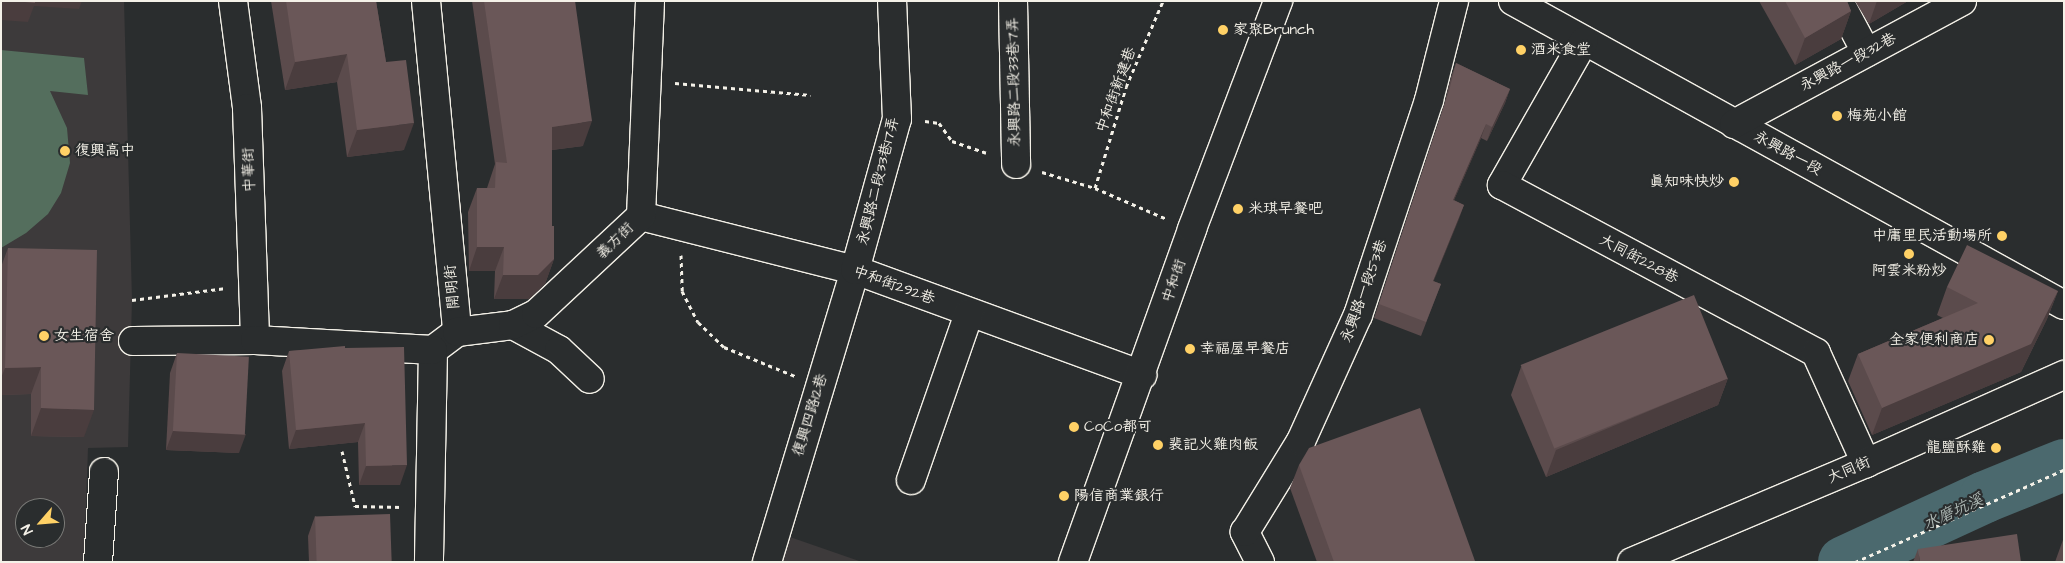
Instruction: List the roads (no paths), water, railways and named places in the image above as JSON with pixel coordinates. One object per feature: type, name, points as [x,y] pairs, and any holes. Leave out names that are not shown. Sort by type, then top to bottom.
[{"type":"street","name":"中華街","points":[[233,1],[247,108],[255,340]]},
{"type":"street","name":"開明街","points":[[426,1],[457,332],[433,350]]},
{"type":"street","name":"義方街","points":[[457,332],[513,325],[536,314],[641,216],[650,1]]},
{"type":"street","name":"永興路二段33巷17弄","points":[[855,270],[897,119],[892,1]]},
{"type":"street","name":"永興路二段33巷7弄","points":[[1013,1],[1016,164]]},
{"type":"street","name":"中和街","points":[[1073,562],[1142,375],[1192,229],[1278,1]]},
{"type":"street","name":"永興路一段53巷","points":[[1260,562],[1245,532],[1301,441],[1358,315],[1429,100],[1454,1]]},
{"type":"street","name":"永興路一段","points":[[1513,1],[2064,305]]},
{"type":"street","points":[[1839,1],[1866,52]]},
{"type":"street","name":"永興路一段32巷","points":[[1734,124],[1962,1]]},
{"type":"street","name":"大同街228巷","points":[[1584,40],[1502,185],[1816,353],[1866,463]]},
{"type":"street","name":"中和街292巷","points":[[641,216],[855,270],[1142,375]]},
{"type":"street","name":"復興四路12巷","points":[[767,562],[855,270]]},
{"type":"street","points":[[911,480],[969,313]]},
{"type":"street","points":[[513,325],[559,350],[590,379]]},
{"type":"street","points":[[133,341],[255,340],[433,350],[429,562]]},
{"type":"street","name":"大同街","points":[[1632,562],[1866,463],[2064,375]]},
{"type":"street","points":[[98,562],[104,472]]},
{"type":"waterway","name":"水磨坑溪","points":[[1844,562],[1985,497],[2064,465]]},
{"type":"place","name":"家聚Brunch","points":[[1223,30]]},
{"type":"place","name":"酒米食堂","points":[[1521,50]]},
{"type":"place","name":"梅苑小館","points":[[1837,116]]},
{"type":"place","name":"復興高中","points":[[65,151]]},
{"type":"place","name":"真知味快炒","points":[[1734,182]]},
{"type":"place","name":"米琪早餐吧","points":[[1238,209]]},
{"type":"place","name":"中庸里民活動場所","points":[[2002,236]]},
{"type":"place","name":"阿雲米粉炒","points":[[1909,254]]},
{"type":"place","name":"女生宿舍","points":[[44,336]]},
{"type":"place","name":"全家便利商店","points":[[1989,340]]},
{"type":"place","name":"幸福屋早餐店","points":[[1190,349]]},
{"type":"place","name":"CoCo都可","points":[[1074,427]]},
{"type":"place","name":"裴記火雞肉飯","points":[[1158,445]]},
{"type":"place","name":"龍鹽酥雞","points":[[1996,448]]},
{"type":"place","name":"陽信商業銀行","points":[[1064,496]]}]
